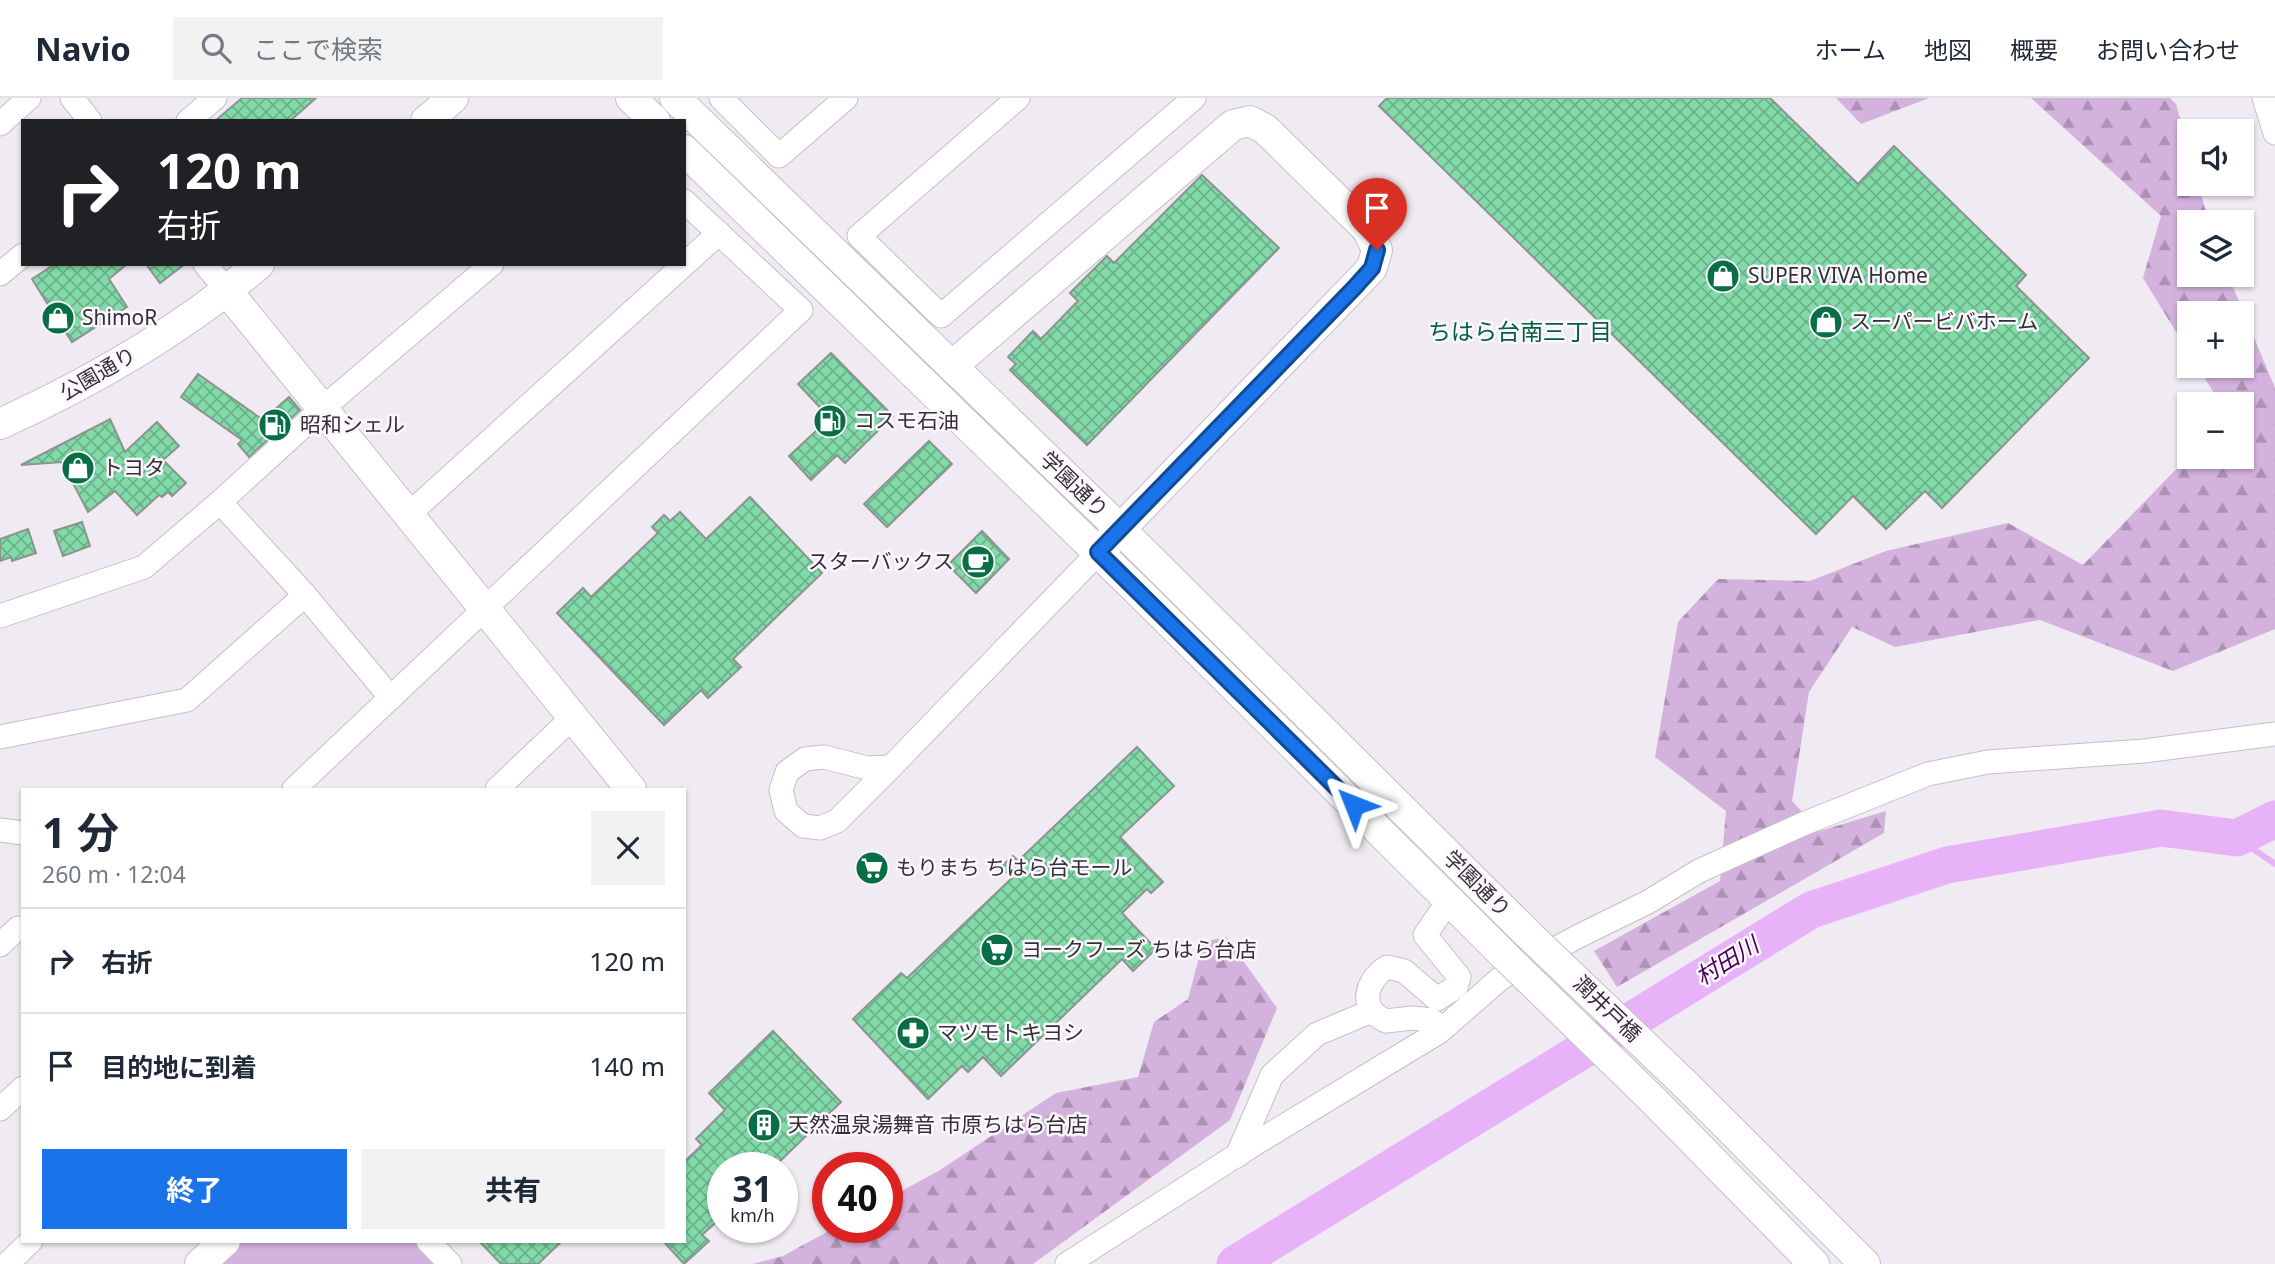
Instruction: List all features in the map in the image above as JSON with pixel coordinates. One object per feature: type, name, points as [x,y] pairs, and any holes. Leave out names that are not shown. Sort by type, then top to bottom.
[{"type":"street","points":[[0,124],[29,98]]},
{"type":"street","points":[[72,98],[88,119]]},
{"type":"street","points":[[190,119],[215,98]]},
{"type":"street","points":[[428,119],[453,98]]},
{"type":"street","points":[[631,98],[653,119]]},
{"type":"street","name":"学園通り","points":[[675,98],[1120,529],[1529,935]]},
{"type":"street","points":[[722,98],[779,156],[846,98]]},
{"type":"street","points":[[1018,98],[859,236],[941,316],[1194,98]]},
{"type":"street","points":[[2264,98],[2275,133]]},
{"type":"street","points":[[891,767],[1372,268],[1377,250],[1368,230],[1265,129],[1250,121],[1233,125],[952,366]]},
{"type":"street","name":"学園通り","points":[[686,152],[1098,552],[1503,954]]},
{"type":"street","points":[[295,788],[801,310],[686,203]]},
{"type":"street","points":[[686,263],[719,233]]},
{"type":"street","points":[[0,274],[21,258]]},
{"type":"street","points":[[207,266],[630,788]]},
{"type":"street","name":"公園通り","points":[[0,424],[60,397],[122,362],[227,291],[257,266]]},
{"type":"street","points":[[0,616],[144,567],[323,408],[490,266]]},
{"type":"street","points":[[408,515],[683,266]]},
{"type":"street","points":[[220,502],[305,595],[391,698]]},
{"type":"street","points":[[0,737],[187,700],[305,595]]},
{"type":"street","points":[[498,788],[573,718]]},
{"type":"street","points":[[1067,1264],[1439,1032],[1501,978],[1648,902],[1699,871],[1803,824],[1928,774],[1988,762],[2144,751],[2275,734]]},
{"type":"street","points":[[0,830],[21,833]]},
{"type":"street","points":[[1439,1032],[1432,1020],[1412,1018],[1386,1021],[1372,1011],[1367,994],[1375,975],[1387,967],[1404,971],[1437,999],[1456,988],[1460,977],[1425,935],[1450,900]]},
{"type":"street","points":[[0,945],[14,928]]},
{"type":"street","name":"潤井戸橋","points":[[1529,935],[1685,1083],[1865,1264]]},
{"type":"street","name":"潤井戸橋","points":[[1503,954],[1653,1100],[1814,1264]]},
{"type":"street","points":[[1237,1156],[1272,1075],[1317,1034],[1372,1011]]},
{"type":"street","points":[[0,1109],[21,1089]]},
{"type":"street","points":[[7,1264],[30,1243]]},
{"type":"street","points":[[200,1264],[223,1243]]},
{"type":"street","points":[[430,1243],[450,1264]]},
{"type":"green space","points":[[1836,98],[1929,98],[1861,124]]},
{"type":"green space","points":[[2031,98],[2170,98],[2176,104],[2180,119],[2177,119],[2177,196],[2201,196],[2206,210],[2177,210],[2177,287],[2233,287],[2239,301],[2177,301],[2177,333],[2143,278],[2161,216]]},
{"type":"green space","points":[[2254,338],[2275,388],[2275,629],[2173,671],[2040,620],[1895,647],[1852,627],[1809,692],[1792,801],[1820,831],[1886,811],[1884,833],[1617,987],[1594,951],[1720,881],[1726,811],[1655,757],[1678,622],[1718,579],[1810,581],[1886,551],[2008,523],[2083,565],[2177,468],[2254,469],[2254,392],[2213,392],[2205,378],[2254,378]]},
{"type":"green space","points":[[1226,937],[1277,1008],[1230,1120],[1033,1264],[752,1264],[783,1256],[812,1240],[812,1243],[903,1243],[903,1190],[940,1170],[1056,1093],[1138,1077],[1154,1022],[1188,999],[1203,942]]},
{"type":"green space","points":[[223,1243],[432,1243],[452,1264],[200,1264]]},
{"type":"building","points":[[242,98],[316,98],[292,119],[217,119]]},
{"type":"building","name":"スーパービバホーム","points":[[1387,98],[1770,98],[1858,184],[1894,146],[2026,275],[2016,286],[2089,358],[1942,508],[1925,491],[1886,529],[1853,496],[1816,534],[1379,106]]},
{"type":"building","points":[[1202,175],[1279,248],[1087,445],[1010,370],[1016,364],[1008,357],[1033,331],[1041,339],[1078,301],[1070,293],[1107,256],[1114,263]]},
{"type":"building","points":[[52,266],[125,266],[109,279],[127,307],[72,342],[63,328],[55,332],[43,312],[50,308],[32,279]]},
{"type":"building","points":[[147,266],[182,266],[160,283]]},
{"type":"building","points":[[831,353],[893,416],[845,463],[837,455],[811,480],[789,456],[830,418],[798,384]]},
{"type":"building","points":[[198,374],[263,420],[289,397],[300,410],[249,457],[238,444],[242,440],[181,397]]},
{"type":"building","points":[[110,419],[125,452],[157,422],[179,446],[163,460],[186,483],[172,496],[168,492],[162,497],[159,495],[137,515],[115,491],[88,512],[62,462],[21,465]]},
{"type":"building","points":[[929,441],[952,464],[887,527],[864,504]]},
{"type":"building","points":[[750,497],[822,573],[733,659],[741,667],[708,698],[701,690],[664,725],[557,613],[583,588],[591,597],[658,533],[652,527],[664,515],[670,521],[680,512],[706,539]]},
{"type":"building","points":[[82,522],[90,546],[63,556],[54,531]]},
{"type":"building","points":[[28,529],[36,553],[12,561],[11,557],[0,561],[0,539]]},
{"type":"building","name":"スターバックス","points":[[982,531],[1009,559],[976,593],[948,565]]},
{"type":"building","points":[[1137,747],[1174,786],[1120,837],[1163,882],[1151,893],[1147,889],[1122,913],[1156,949],[1133,971],[1122,959],[1001,1076],[983,1057],[968,1072],[962,1066],[928,1099],[853,1019],[901,973],[907,978],[1012,878],[1001,867],[1013,856],[1018,861]]},
{"type":"building","name":"天然温泉湯舞音 市原ちはら台店","points":[[773,1031],[841,1102],[789,1152],[707,1152],[707,1230],[702,1235],[707,1243],[684,1264],[665,1243],[686,1243],[686,1160],[702,1145],[696,1139],[725,1110],[709,1093]]},
{"type":"building","points":[[481,1243],[560,1243],[538,1264],[501,1264]]},
{"type":"waterway","name":"村田川","points":[[1235,1264],[1811,910],[1947,865],[2161,828],[2237,838],[2275,819]]},
{"type":"waterway","points":[[2237,838],[2275,864]]},
{"type":"place","name":"SUPER VIVA Home","points":[[1723,276]]},
{"type":"place","name":"ShimoR","points":[[58,318]]},
{"type":"place","name":"スーパービバホーム","points":[[1826,322]]},
{"type":"place","name":"コスモ石油","points":[[830,421]]},
{"type":"place","name":"昭和シェル","points":[[275,425]]},
{"type":"place","name":"トヨタ","points":[[78,468]]},
{"type":"place","name":"スターバックス","points":[[978,562]]},
{"type":"place","name":"もりまち ちはら台モール","points":[[872,868]]},
{"type":"place","name":"ヨークフーズ ちはら台店","points":[[997,950]]},
{"type":"place","name":"マツモトキヨシ","points":[[913,1033]]},
{"type":"place","name":"天然温泉湯舞音 市原ちはら台店","points":[[764,1125]]},
{"type":"district","name":"ちはら台南三丁目","points":[[1520,332]]},
{"type":"route","points":[[1354,805],[1098,552],[1354,288],[1372,268],[1377,250]]}]
